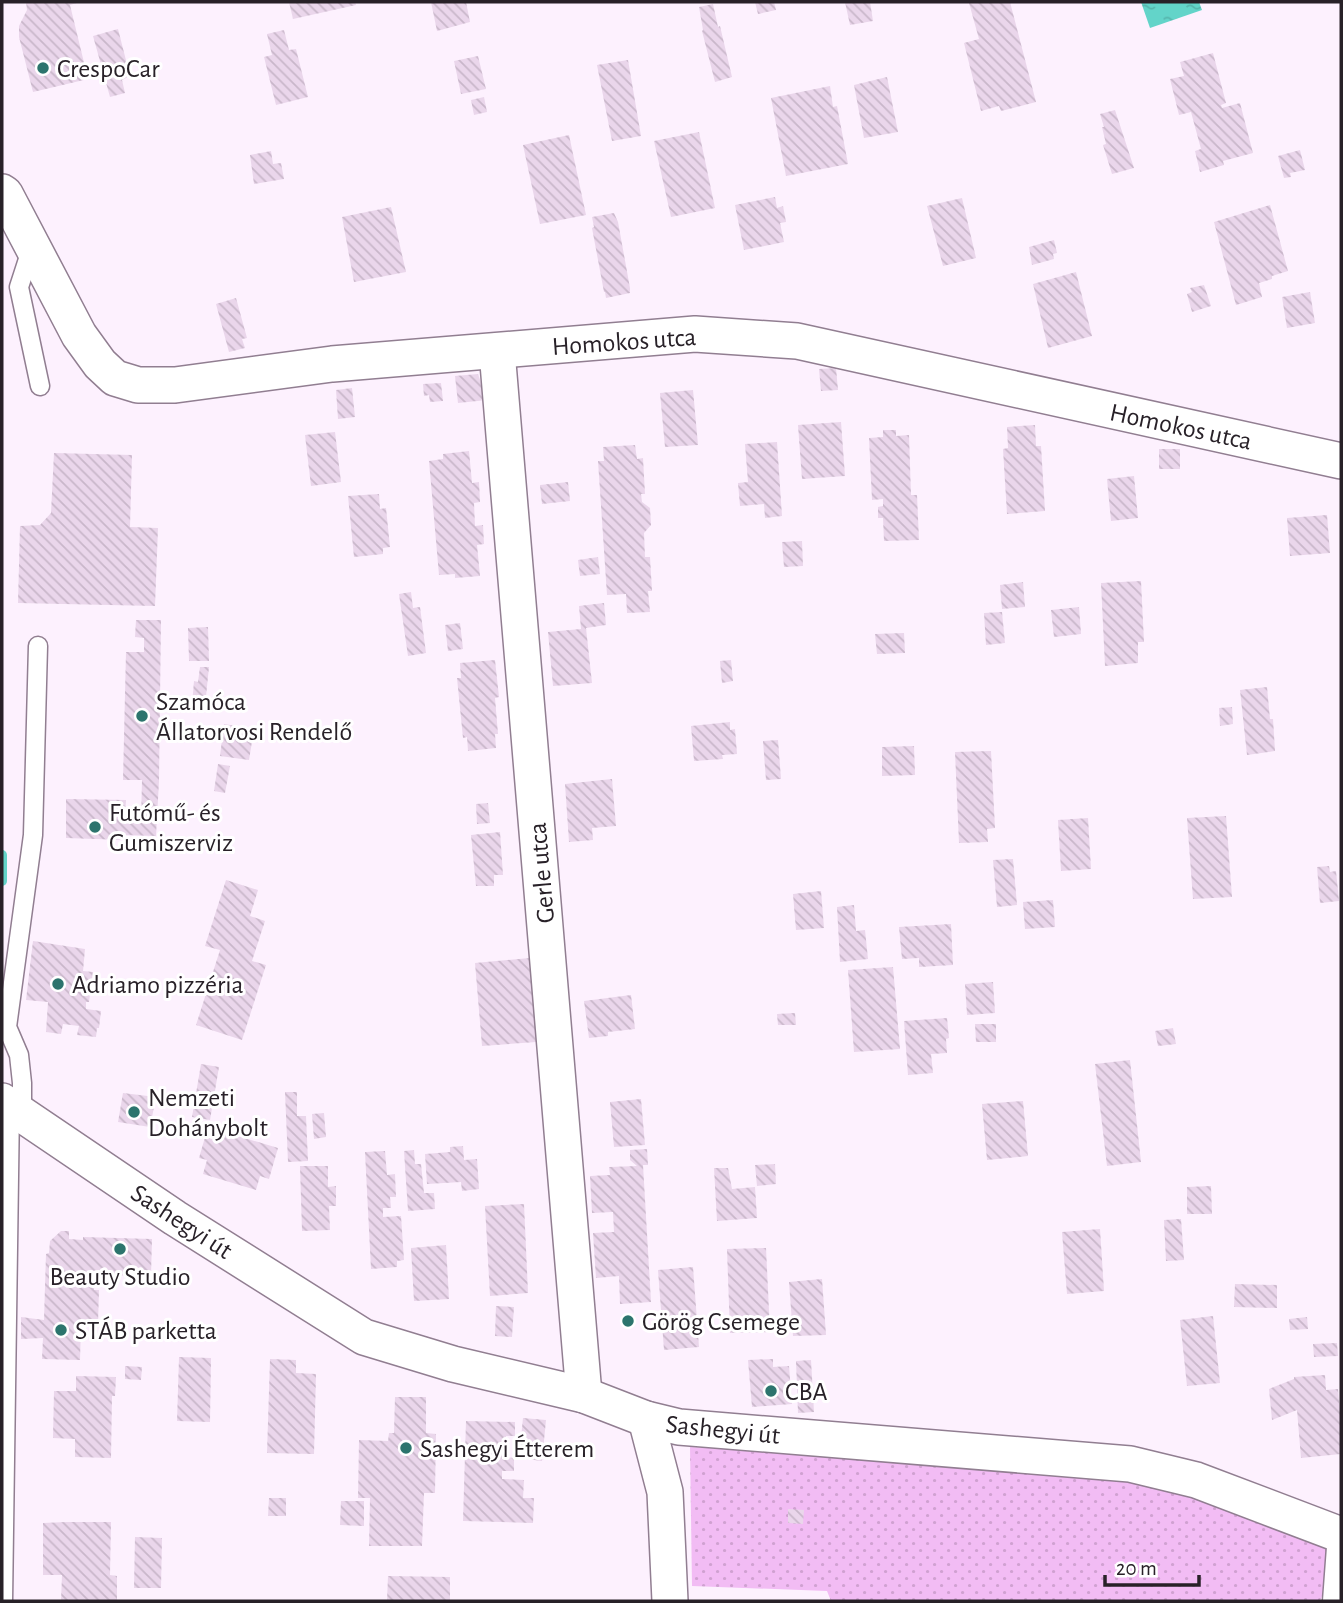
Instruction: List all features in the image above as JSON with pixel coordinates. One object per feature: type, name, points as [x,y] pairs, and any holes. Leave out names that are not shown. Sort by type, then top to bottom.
[{"type":"street","name":"Homokos utca","points":[[2,192],[79,335],[100,364],[115,378],[138,384],[175,385],[332,364],[695,334],[797,341],[1341,461]]},
{"type":"street","name":"Gerle utca","points":[[497,351],[584,1395]]},
{"type":"street","name":"Sashegyi út","points":[[9,1115],[75,1151],[203,1236],[364,1337],[453,1364],[584,1395],[646,1419],[679,1427],[1130,1464],[1196,1480],[1339,1534]]},
{"type":"street","points":[[646,1419],[665,1492],[670,1601]]},
{"type":"lane","points":[[32,246],[19,287],[40,386]]},
{"type":"lane","points":[[3,1601],[9,1115],[22,1083],[19,1055],[8,1027],[33,835],[38,646]]},
{"type":"lane","points":[[1332,1601],[1339,1534]]},
{"type":"shaded area","points":[[690,1447],[902,1458],[1155,1479],[1341,1546],[1320,1601],[831,1601],[827,1591],[692,1586]]},
{"type":"water","points":[[1141,2],[1199,2],[1202,10],[1150,28]]},
{"type":"building","points":[[26,2],[80,2],[70,5],[88,79],[33,92],[19,37],[19,26],[27,10]]},
{"type":"building","points":[[289,2],[355,2],[356,5],[293,19]]},
{"type":"building","points":[[431,2],[466,2],[470,22],[437,31]]},
{"type":"building","points":[[755,2],[774,2],[776,10],[758,14]]},
{"type":"building","points":[[845,2],[870,2],[873,21],[850,25]]},
{"type":"building","points":[[1010,2],[1036,102],[1001,111],[999,106],[981,111],[964,43],[979,39],[969,3]]},
{"type":"building","points":[[713,4],[732,77],[715,82],[699,7]]},
{"type":"building","points":[[118,29],[130,76],[122,80],[125,93],[110,97],[93,36]]},
{"type":"building","points":[[284,30],[289,50],[296,49],[308,97],[276,105],[264,57],[272,55],[267,34]]},
{"type":"building","points":[[1213,53],[1226,103],[1221,105],[1222,108],[1240,103],[1253,153],[1223,161],[1224,165],[1200,172],[1195,151],[1201,149],[1191,112],[1179,115],[1170,79],[1184,76],[1180,62]]},
{"type":"building","points":[[478,56],[486,89],[461,94],[454,61]]},
{"type":"building","points":[[628,60],[641,136],[612,141],[597,65]]},
{"type":"building","points":[[887,77],[898,132],[864,138],[854,85]]},
{"type":"building","points":[[830,86],[833,107],[837,106],[848,164],[786,176],[771,98]]},
{"type":"building","points":[[484,97],[487,112],[474,115],[471,100]]},
{"type":"building","points":[[1115,110],[1134,168],[1112,174],[1103,145],[1106,144],[1100,114]]},
{"type":"building","points":[[699,132],[715,208],[671,217],[654,141]]},
{"type":"building","points":[[569,135],[586,215],[540,224],[523,145]]},
{"type":"building","points":[[1300,150],[1305,170],[1290,173],[1291,177],[1284,178],[1278,156]]},
{"type":"building","points":[[271,151],[273,164],[281,163],[284,179],[254,184],[250,155]]},
{"type":"building","points":[[775,197],[777,208],[783,206],[786,222],[780,223],[784,242],[744,250],[735,205]]},
{"type":"building","points":[[962,198],[976,258],[943,266],[927,206]]},
{"type":"building","points":[[1270,205],[1288,271],[1259,283],[1262,297],[1236,305],[1214,222]]},
{"type":"building","points":[[391,207],[406,272],[354,282],[342,217]]},
{"type":"building","points":[[614,213],[618,222],[630,293],[606,298],[592,217]]},
{"type":"building","points":[[1054,240],[1057,253],[1053,254],[1054,259],[1032,265],[1029,247]]},
{"type":"building","points":[[1076,272],[1092,336],[1048,348],[1033,284]]},
{"type":"building","points":[[1204,285],[1211,306],[1192,312],[1187,294],[1192,292],[1190,288]]},
{"type":"building","points":[[1310,292],[1315,323],[1287,328],[1282,297]]},
{"type":"building","points":[[236,298],[247,338],[242,339],[245,348],[229,352],[216,304]]},
{"type":"building","points":[[836,368],[838,390],[821,391],[819,369]]},
{"type":"building","points":[[478,374],[487,400],[458,403],[455,376]]},
{"type":"building","points":[[441,383],[443,401],[430,402],[429,395],[424,396],[423,384]]},
{"type":"building","points":[[352,388],[355,417],[338,419],[336,390]]},
{"type":"building","points":[[693,390],[698,445],[665,447],[660,393]]},
{"type":"building","points":[[841,422],[845,476],[802,479],[798,425]]},
{"type":"building","points":[[1035,425],[1036,446],[1041,446],[1045,511],[1007,514],[1003,449],[1008,448],[1007,427]]},
{"type":"building","points":[[883,430],[896,430],[896,436],[909,435],[911,495],[917,495],[919,540],[884,541],[883,518],[878,518],[878,507],[883,506],[883,499],[872,500],[869,438],[883,437]]},
{"type":"building","points":[[335,432],[341,482],[311,486],[305,435]]},
{"type":"building","points":[[777,442],[782,516],[765,518],[764,504],[740,506],[738,483],[748,482],[745,444]]},
{"type":"building","points":[[635,445],[637,459],[643,458],[645,494],[641,494],[642,502],[650,508],[651,525],[644,533],[645,557],[650,557],[652,591],[648,591],[650,612],[627,613],[626,594],[607,595],[598,461],[604,461],[603,447]]},
{"type":"building","points":[[1159,449],[1180,449],[1180,469],[1159,469]]},
{"type":"building","points":[[469,451],[472,483],[479,482],[480,502],[474,503],[475,526],[483,525],[484,544],[477,545],[480,576],[455,578],[455,574],[439,575],[429,461],[443,459],[443,454]]},
{"type":"building","points":[[54,453],[132,455],[130,527],[158,528],[155,606],[18,603],[20,526],[40,525],[51,513]]},
{"type":"building","points":[[1134,476],[1138,518],[1111,521],[1107,479]]},
{"type":"building","points":[[568,482],[570,501],[542,504],[540,485]]},
{"type":"building","points":[[379,494],[380,509],[386,508],[390,547],[383,548],[383,554],[354,557],[348,496]]},
{"type":"building","points":[[1327,515],[1330,553],[1290,556],[1287,518]]},
{"type":"building","points":[[802,541],[803,566],[784,567],[782,542]]},
{"type":"building","points":[[598,557],[600,574],[580,576],[578,560]]},
{"type":"building","points":[[1141,581],[1144,642],[1138,642],[1138,663],[1105,666],[1101,583]]},
{"type":"building","points":[[1023,582],[1025,607],[1002,609],[1000,585]]},
{"type":"building","points":[[411,592],[413,608],[420,607],[426,653],[408,656],[399,594]]},
{"type":"building","points":[[604,603],[606,625],[586,628],[592,683],[553,686],[548,632],[581,629],[579,606]]},
{"type":"building","points":[[1079,607],[1081,634],[1054,637],[1051,610]]},
{"type":"building","points":[[1002,612],[1005,643],[986,645],[984,613]]},
{"type":"building","points":[[136,620],[161,620],[156,836],[124,835],[124,840],[66,838],[66,799],[126,800],[125,819],[141,820],[142,780],[123,780],[126,652],[144,652],[144,638],[135,637]]},
{"type":"building","points":[[460,623],[463,649],[448,651],[445,625]]},
{"type":"building","points":[[208,627],[209,661],[189,661],[188,628]]},
{"type":"building","points":[[904,633],[905,653],[877,654],[875,634]]},
{"type":"building","points":[[495,660],[499,697],[495,698],[498,734],[495,734],[496,748],[468,751],[467,737],[463,738],[457,678],[461,678],[460,663]]},
{"type":"building","points":[[731,660],[733,681],[722,683],[720,661]]},
{"type":"building","points":[[200,667],[209,667],[205,706],[192,705],[194,681],[198,682]]},
{"type":"building","points":[[1267,687],[1275,751],[1247,755],[1240,690]]},
{"type":"building","points":[[1232,707],[1233,724],[1220,726],[1219,708]]},
{"type":"building","points":[[730,722],[730,730],[735,729],[737,754],[722,755],[723,759],[694,761],[691,726]]},
{"type":"building","points":[[224,724],[254,729],[249,760],[220,756]]},
{"type":"building","points":[[778,740],[781,779],[766,780],[763,741]]},
{"type":"building","points":[[914,746],[915,775],[882,776],[882,747]]},
{"type":"building","points":[[991,751],[995,828],[987,829],[988,842],[959,843],[955,752]]},
{"type":"building","points":[[218,764],[230,766],[225,793],[214,791]]},
{"type":"building","points":[[612,779],[616,826],[592,828],[593,840],[569,842],[565,784]]},
{"type":"building","points":[[488,803],[490,823],[477,824],[476,804]]},
{"type":"building","points":[[1226,816],[1232,897],[1193,899],[1187,818]]},
{"type":"building","points":[[1088,818],[1091,869],[1061,871],[1058,820]]},
{"type":"building","points":[[500,832],[503,875],[494,875],[494,886],[476,886],[471,835]]},
{"type":"building","points":[[1013,859],[1017,905],[997,907],[993,860]]},
{"type":"building","points":[[1329,866],[1330,872],[1336,871],[1339,901],[1320,903],[1317,867]]},
{"type":"building","points":[[226,880],[258,890],[250,916],[265,921],[252,961],[266,965],[242,1040],[196,1025],[220,950],[205,946]]},
{"type":"building","points":[[821,891],[824,928],[796,930],[793,894]]},
{"type":"building","points":[[1053,900],[1055,927],[1025,929],[1023,902]]},
{"type":"building","points":[[854,905],[856,931],[865,930],[868,959],[840,962],[837,907]]},
{"type":"building","points":[[951,924],[953,965],[919,967],[919,958],[902,959],[899,927]]},
{"type":"building","points":[[33,941],[85,949],[83,971],[93,972],[86,1009],[101,1011],[96,1037],[77,1035],[79,1026],[63,1024],[61,1034],[46,1032],[48,1002],[26,1000]]},
{"type":"building","points":[[530,958],[533,994],[536,993],[538,1012],[534,1012],[536,1042],[482,1046],[475,963]]},
{"type":"building","points":[[893,967],[900,1049],[854,1052],[848,970]]},
{"type":"building","points":[[993,982],[995,1013],[967,1015],[965,984]]},
{"type":"building","points":[[631,995],[635,1029],[608,1032],[608,1036],[589,1038],[584,1001]]},
{"type":"building","points":[[795,1013],[796,1025],[778,1025],[777,1014]]},
{"type":"building","points":[[947,1018],[947,1053],[931,1054],[933,1073],[908,1075],[904,1021]]},
{"type":"building","points":[[975,1024],[996,1024],[996,1042],[976,1042]]},
{"type":"building","points":[[1173,1028],[1176,1044],[1158,1046],[1155,1031]]},
{"type":"building","points":[[1130,1060],[1141,1162],[1107,1166],[1095,1064]]},
{"type":"building","points":[[201,1064],[219,1067],[210,1120],[192,1117]]},
{"type":"building","points":[[285,1092],[297,1092],[297,1116],[306,1116],[308,1161],[288,1162]]},
{"type":"building","points":[[123,1093],[156,1097],[150,1127],[118,1122]]},
{"type":"building","points":[[641,1099],[645,1145],[614,1147],[610,1102]]},
{"type":"building","points":[[1023,1101],[1028,1156],[987,1160],[982,1104]]},
{"type":"building","points":[[324,1113],[326,1137],[314,1139],[312,1114]]},
{"type":"building","points":[[208,1127],[278,1148],[269,1179],[260,1176],[256,1190],[203,1174],[207,1160],[199,1158]]},
{"type":"building","points":[[463,1146],[464,1160],[477,1159],[479,1189],[462,1191],[461,1182],[427,1184],[425,1154],[450,1152],[450,1147]]},
{"type":"building","points":[[647,1149],[648,1165],[643,1165],[651,1302],[620,1304],[619,1276],[596,1278],[593,1233],[614,1232],[613,1212],[592,1213],[590,1176],[610,1175],[609,1167],[637,1166],[630,1160],[630,1150]]},
{"type":"building","points":[[414,1150],[415,1164],[421,1164],[424,1193],[434,1193],[435,1209],[408,1211],[404,1151]]},
{"type":"building","points":[[385,1151],[387,1175],[395,1174],[396,1197],[390,1197],[391,1208],[383,1208],[383,1217],[401,1216],[404,1260],[397,1261],[397,1267],[371,1269],[365,1152]]},
{"type":"building","points":[[775,1164],[776,1184],[757,1186],[755,1165]]},
{"type":"building","points":[[300,1166],[328,1166],[328,1187],[336,1186],[336,1206],[329,1206],[330,1230],[302,1231]]},
{"type":"building","points":[[714,1168],[728,1168],[732,1189],[755,1187],[757,1218],[717,1221]]},
{"type":"building","points":[[1211,1186],[1212,1214],[1187,1214],[1187,1187]]},
{"type":"building","points":[[524,1204],[528,1293],[490,1296],[485,1206]]},
{"type":"building","points":[[1181,1219],[1184,1260],[1166,1261],[1164,1220]]},
{"type":"building","points":[[1100,1229],[1104,1291],[1067,1294],[1062,1232]]},
{"type":"building","points":[[61,1231],[69,1231],[69,1239],[152,1239],[151,1276],[95,1275],[94,1290],[99,1290],[98,1324],[81,1324],[80,1360],[42,1359],[43,1338],[21,1339],[21,1317],[44,1320],[46,1254],[49,1253],[50,1241]]},
{"type":"building","points":[[446,1245],[449,1299],[414,1301],[411,1248]]},
{"type":"building","points":[[766,1248],[770,1332],[730,1333],[727,1249]]},
{"type":"building","points":[[693,1267],[699,1347],[664,1350],[658,1270]]},
{"type":"building","points":[[822,1279],[826,1335],[793,1336],[789,1282]]},
{"type":"building","points":[[1235,1284],[1277,1285],[1277,1308],[1234,1307]]},
{"type":"building","points":[[496,1306],[514,1307],[512,1337],[495,1336]]},
{"type":"building","points":[[1213,1316],[1220,1383],[1187,1386],[1180,1320]]},
{"type":"building","points":[[1307,1317],[1308,1329],[1290,1330],[1289,1319]]},
{"type":"building","points":[[1337,1343],[1338,1356],[1314,1357],[1313,1344]]},
{"type":"building","points":[[179,1357],[211,1358],[210,1422],[177,1421]]},
{"type":"building","points":[[270,1359],[296,1360],[296,1373],[316,1374],[314,1454],[267,1453]]},
{"type":"building","points":[[773,1359],[773,1367],[789,1366],[792,1404],[752,1407],[748,1360]]},
{"type":"building","points":[[811,1360],[814,1412],[798,1413],[796,1361]]},
{"type":"building","points":[[125,1366],[142,1367],[141,1380],[125,1379]]},
{"type":"building","points":[[1325,1375],[1326,1390],[1338,1389],[1341,1454],[1301,1458],[1297,1410],[1272,1420],[1269,1389],[1294,1377]]},
{"type":"building","points":[[76,1376],[116,1377],[115,1396],[112,1396],[111,1458],[75,1457],[75,1439],[53,1438],[54,1391],[76,1391]]},
{"type":"building","points":[[395,1397],[426,1397],[426,1433],[436,1434],[435,1493],[424,1493],[422,1546],[369,1546],[370,1498],[358,1498],[359,1440],[388,1441],[389,1433],[394,1433]]},
{"type":"building","points":[[523,1418],[546,1420],[542,1461],[519,1458]]},
{"type":"building","points":[[466,1421],[515,1422],[515,1436],[506,1436],[505,1457],[514,1458],[514,1471],[502,1471],[502,1479],[524,1480],[523,1498],[534,1498],[533,1523],[463,1521]]},
{"type":"building","points":[[269,1498],[286,1498],[286,1516],[268,1516]]},
{"type":"building","points":[[341,1501],[364,1501],[364,1526],[340,1525]]},
{"type":"building","points":[[788,1509],[804,1510],[803,1524],[788,1523]]},
{"type":"building","points":[[111,1522],[110,1575],[117,1576],[117,1601],[61,1601],[62,1575],[43,1575],[43,1523]]},
{"type":"building","points":[[135,1537],[162,1538],[161,1588],[134,1588]]},
{"type":"building","points":[[388,1576],[450,1577],[450,1601],[387,1601]]},
{"type":"waterway","points":[[2,855],[2,881]]},
{"type":"place","name":"CrespoCar","points":[[43,68]]},
{"type":"place","name":"Szamóca Állatorvosi Rendelő","points":[[142,716]]},
{"type":"place","name":"Futómű- és Gumiszerviz","points":[[95,827]]},
{"type":"place","name":"Adriamo pizzéria","points":[[58,984]]},
{"type":"place","name":"Nemzeti Dohánybolt","points":[[134,1112]]},
{"type":"place","name":"Beauty Studio","points":[[120,1249]]},
{"type":"place","name":"Görög Csemege","points":[[628,1321]]},
{"type":"place","name":"STÁB parketta","points":[[61,1330]]},
{"type":"place","name":"CBA","points":[[771,1391]]},
{"type":"place","name":"Sashegyi Étterem","points":[[406,1448]]}]
